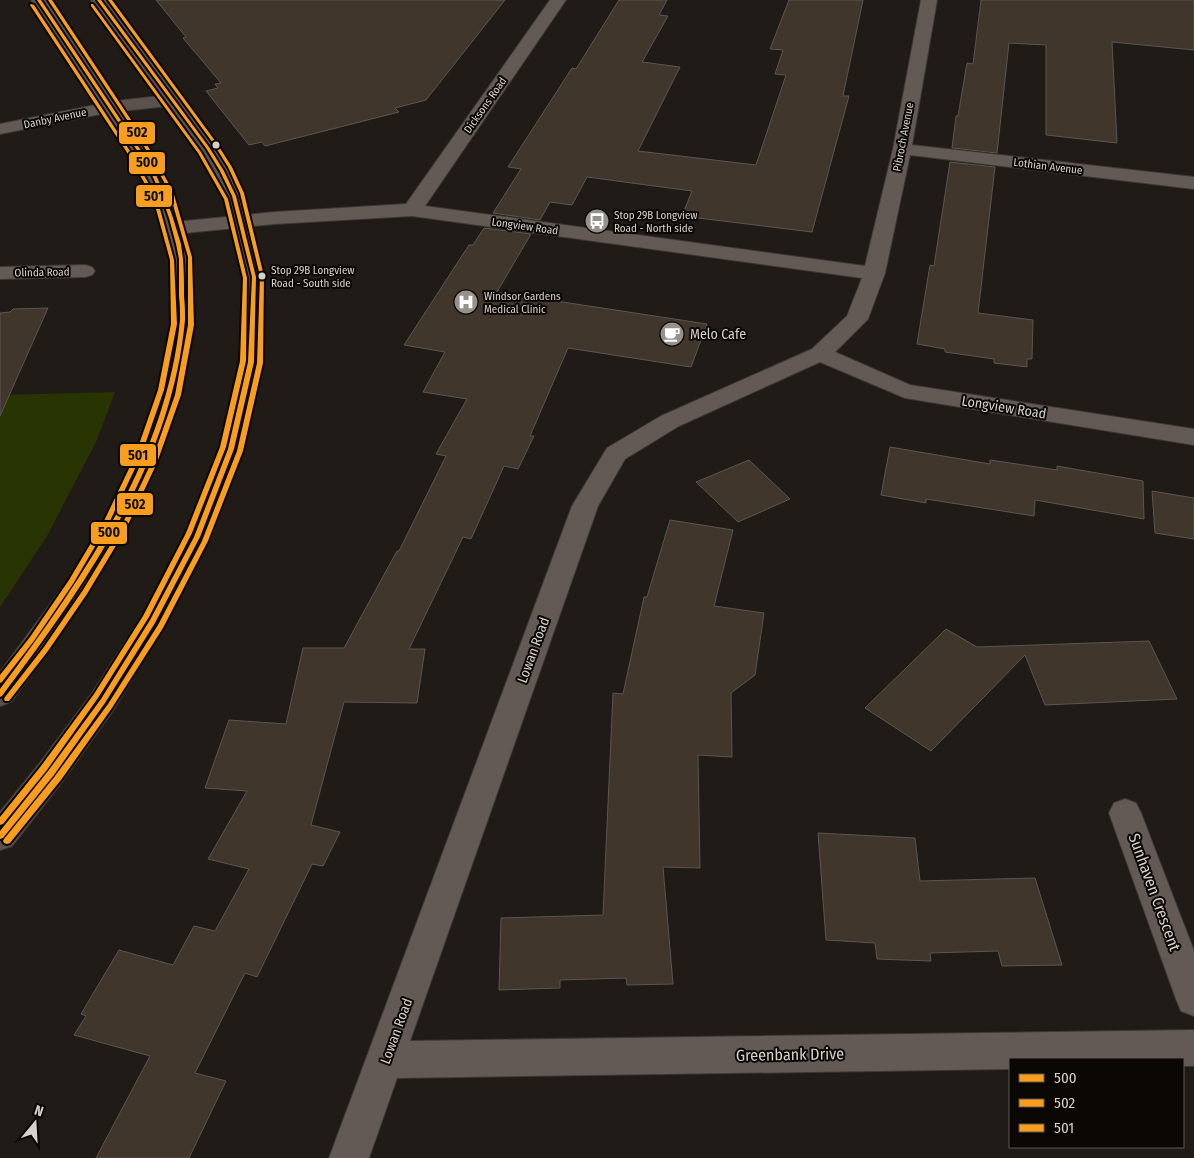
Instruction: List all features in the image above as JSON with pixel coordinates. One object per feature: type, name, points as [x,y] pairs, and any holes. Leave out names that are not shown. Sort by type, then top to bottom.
[{"type":"main road","points":[[0,694],[72,597],[107,539],[138,479],[156,437],[168,398],[179,348],[184,295],[182,261],[175,228],[164,196],[151,171],[39,0]]},
{"type":"main road","points":[[0,836],[52,773],[98,708],[139,644],[192,546],[220,482],[246,394],[252,355],[255,320],[251,256],[243,220],[235,197],[216,158],[98,0]]},
{"type":"main road","points":[[110,107],[173,100]]},
{"type":"street","name":"Dicksons Road","points":[[412,210],[558,0]]},
{"type":"street","name":"Pibroch Avenue","points":[[874,273],[902,149],[929,0]]},
{"type":"street","name":"Danby Avenue","points":[[0,129],[110,107]]},
{"type":"street","name":"Lothian Avenue","points":[[902,149],[1194,183]]},
{"type":"street","name":"Longview Road","points":[[175,228],[243,220],[412,210],[874,273]]},
{"type":"street","name":"Olinda Road","points":[[0,273],[85,271]]},
{"type":"street","name":"Lowan Road","points":[[348,1158],[585,506],[616,454],[670,421],[820,354],[857,319],[874,273]]},
{"type":"street","name":"Longview Road","points":[[820,354],[905,391],[1194,437]]},
{"type":"street","name":"Sunhaven Crescent","points":[[1126,813],[1194,1000]]},
{"type":"street","name":"Greenbank Drive","points":[[385,1060],[1194,1048]]},
{"type":"green space","points":[[115,392],[96,442],[47,536],[0,607],[0,395]]},
{"type":"building","points":[[156,0],[505,0],[426,100],[395,108],[399,112],[265,146],[262,142],[249,145],[206,91],[218,88],[215,84],[221,83],[183,38],[186,37]]},
{"type":"building","points":[[619,0],[667,0],[659,15],[668,16],[642,62],[680,67],[638,151],[756,165],[786,75],[775,74],[783,50],[770,49],[789,0],[863,0],[843,96],[849,96],[812,232],[682,216],[692,191],[587,177],[572,205],[550,202],[540,220],[493,213],[521,169],[508,167],[572,68],[576,69]]},
{"type":"building","points":[[981,0],[1194,0],[1194,50],[1112,42],[1117,143],[1046,135],[1046,45],[1009,43],[997,153],[952,148],[956,116],[958,116],[967,63],[973,64]]},
{"type":"building","points":[[950,162],[995,167],[978,313],[1033,320],[1032,359],[1027,359],[1027,367],[994,363],[994,359],[945,352],[945,349],[917,344],[930,265],[934,266]]},
{"type":"building","points":[[484,228],[531,234],[497,292],[707,324],[691,367],[568,348],[530,436],[534,436],[518,469],[504,466],[471,539],[463,537],[409,649],[425,649],[417,703],[344,702],[311,825],[340,832],[323,866],[312,864],[257,977],[245,973],[195,1073],[226,1081],[189,1158],[96,1158],[150,1056],[74,1035],[86,1016],[81,1014],[119,950],[173,965],[194,926],[215,931],[249,869],[208,859],[247,791],[205,788],[229,720],[286,724],[303,648],[344,648],[397,551],[399,551],[446,456],[436,454],[467,399],[423,392],[445,352],[404,345],[469,245],[473,245]]},
{"type":"building","points":[[48,308],[0,416],[0,313],[10,312],[13,309]]},
{"type":"building","points":[[890,447],[990,464],[990,460],[1057,470],[1057,466],[1143,481],[1144,519],[1035,500],[1034,516],[926,499],[926,503],[881,495]]},
{"type":"building","points":[[749,460],[790,499],[738,522],[696,482]]},
{"type":"building","points":[[1152,491],[1194,498],[1194,539],[1155,533]]},
{"type":"building","points":[[670,520],[733,530],[714,606],[764,613],[755,675],[731,693],[732,757],[698,755],[700,868],[663,867],[673,984],[627,985],[626,978],[560,980],[560,988],[499,990],[501,918],[603,915],[613,693],[623,694],[644,597],[647,597]]},
{"type":"building","points":[[946,629],[977,647],[1149,641],[1177,699],[1045,705],[1025,655],[931,751],[865,708]]},
{"type":"building","points":[[818,833],[915,838],[920,881],[1035,878],[1062,965],[1002,966],[998,951],[930,953],[931,961],[877,959],[875,943],[826,940]]},
{"type":"transit line","name":"500","points":[[0,694],[35,648],[69,598],[102,546],[132,491],[156,435],[174,377],[182,318],[180,252],[171,218],[159,185],[142,155],[39,0]]},
{"type":"transit line","name":"502","points":[[7,699],[46,649],[85,592],[123,529],[154,463],[178,395],[191,325],[190,257],[171,191],[143,141],[50,0]]},
{"type":"transit line","name":"500","points":[[0,836],[51,773],[103,701],[153,621],[197,537],[231,449],[251,362],[254,277],[234,196],[208,148],[99,0]]},
{"type":"transit line","name":"502","points":[[7,841],[58,778],[110,706],[161,626],[205,541],[240,451],[260,363],[262,276],[242,193],[230,167],[215,143],[110,0]]},
{"type":"transit line","name":"501","points":[[0,680],[32,639],[71,582],[107,521],[138,456],[161,390],[174,324],[172,260],[155,198],[128,151],[32,5]]},
{"type":"transit line","name":"501","points":[[0,822],[44,768],[96,696],[146,617],[189,533],[223,447],[243,361],[245,278],[226,199],[200,153],[92,5]]},
{"type":"place","name":"Stop 29B Longview Road - North side","points":[[597,221]]},
{"type":"place","name":"Stop 29B Longview Road - South side","points":[[262,276]]},
{"type":"place","name":"Windsor Gardens Medical Clinic","points":[[466,302]]},
{"type":"place","name":"Melo Cafe","points":[[672,334]]}]
